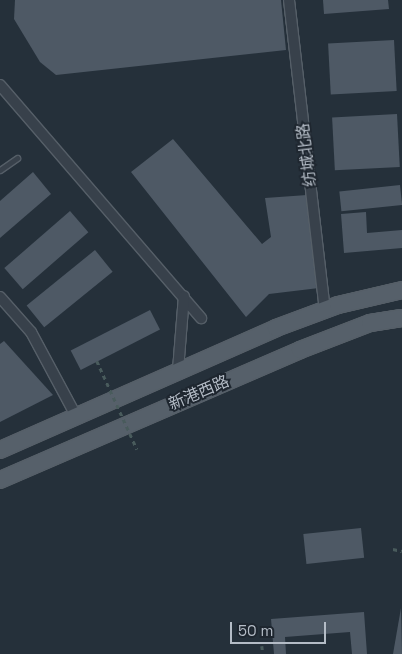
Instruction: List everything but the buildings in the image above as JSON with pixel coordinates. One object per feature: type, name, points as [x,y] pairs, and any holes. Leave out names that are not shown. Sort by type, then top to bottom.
[{"type":"main road","name":"新港西路","points":[[0,450],[276,328],[370,296],[402,290]]},
{"type":"main road","name":"新港西路","points":[[0,480],[300,350],[370,324],[402,318]]},
{"type":"street","name":"纺城北路","points":[[289,0],[325,310]]},
{"type":"street","points":[[0,85],[201,318]]},
{"type":"street","points":[[178,370],[184,296]]},
{"type":"street","points":[[0,297],[31,332],[76,416]]},
{"type":"lane","points":[[0,170],[17,158]]},
{"type":"path","points":[[97,361],[137,449]]},
{"type":"path","points":[[392,549],[402,551]]},
{"type":"path","points":[[262,646],[263,654]]}]
